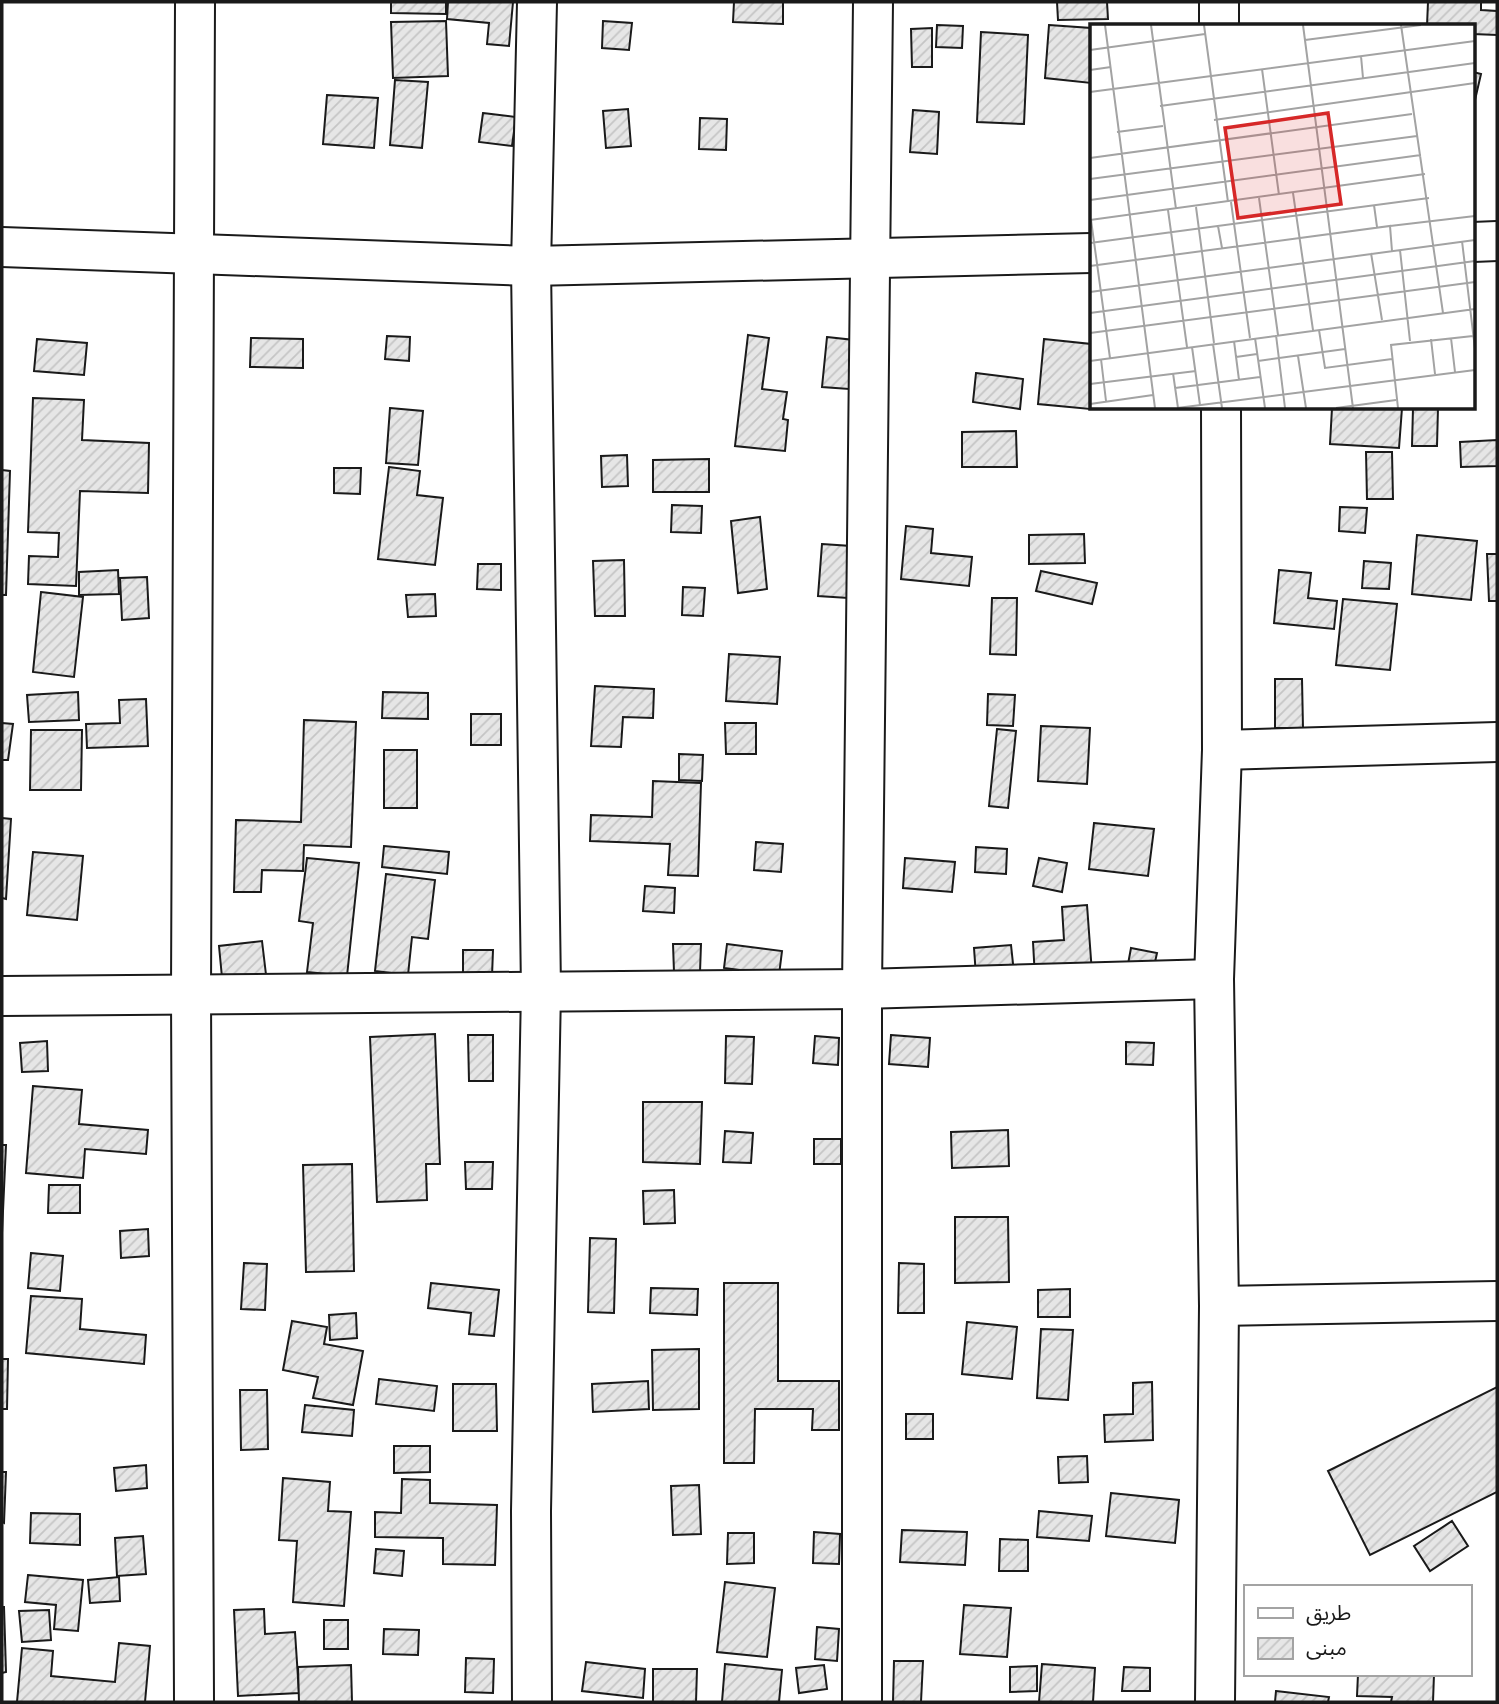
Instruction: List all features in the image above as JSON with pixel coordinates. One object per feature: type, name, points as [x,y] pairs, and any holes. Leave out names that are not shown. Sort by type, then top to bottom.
[{"type":"street","points":[[194,1702],[191,993],[195,2]]},
{"type":"street","points":[[531,1702],[531,1497],[541,990],[531,266],[537,2]]},
{"type":"street","points":[[862,1702],[862,989],[873,2]]},
{"type":"street","points":[[1219,2],[1219,24]]},
{"type":"street","points":[[1474,242],[1497,241]]},
{"type":"street","points":[[2,247],[531,266],[1090,253]]},
{"type":"street","points":[[1215,1702],[1219,1306],[1214,979],[1222,750],[1221,410]]},
{"type":"street","points":[[1222,750],[1497,742]]},
{"type":"street","points":[[2,996],[862,989],[1214,979]]},
{"type":"street","points":[[1219,1306],[1497,1301]]},
{"type":"building","points":[[391,2],[446,2],[446,14],[391,13]]},
{"type":"building","points":[[448,2],[513,2],[509,46],[487,44],[489,23],[447,19]]},
{"type":"building","points":[[734,2],[783,2],[783,24],[733,22]]},
{"type":"building","points":[[1057,2],[1107,2],[1108,19],[1058,20]]},
{"type":"building","points":[[1428,2],[1481,2],[1481,10],[1497,11],[1497,35],[1474,34],[1474,24],[1427,24]]},
{"type":"building","points":[[446,21],[448,76],[393,78],[391,22]]},
{"type":"building","points":[[603,21],[632,23],[629,50],[602,48]]},
{"type":"building","points":[[937,25],[963,26],[962,48],[936,47]]},
{"type":"building","points":[[1049,25],[1090,28],[1090,83],[1045,78]]},
{"type":"building","points":[[932,28],[932,67],[912,67],[911,29]]},
{"type":"building","points":[[981,32],[1028,35],[1024,124],[977,122]]},
{"type":"building","points":[[1474,72],[1481,74],[1474,100]]},
{"type":"building","points":[[395,80],[428,82],[422,148],[390,145]]},
{"type":"building","points":[[327,95],[378,98],[374,148],[323,144]]},
{"type":"building","points":[[628,109],[631,146],[606,148],[603,111]]},
{"type":"building","points":[[913,110],[939,112],[937,154],[910,152]]},
{"type":"building","points":[[483,113],[516,117],[512,146],[479,142]]},
{"type":"building","points":[[700,118],[727,119],[726,150],[699,149]]},
{"type":"building","points":[[748,335],[769,338],[762,389],[787,392],[783,419],[788,420],[785,451],[735,446]]},
{"type":"building","points":[[387,336],[410,337],[409,361],[385,359]]},
{"type":"building","points":[[827,337],[854,340],[849,389],[822,387]]},
{"type":"building","points":[[251,338],[303,339],[303,368],[250,367]]},
{"type":"building","points":[[37,339],[87,343],[84,375],[34,371]]},
{"type":"building","points":[[1044,339],[1090,344],[1090,409],[1038,404]]},
{"type":"building","points":[[976,373],[1023,379],[1020,409],[973,402]]},
{"type":"building","points":[[33,398],[84,400],[82,440],[149,443],[148,493],[80,491],[76,586],[28,584],[29,556],[58,557],[59,533],[28,532]]},
{"type":"building","points":[[390,408],[423,411],[418,465],[386,463]]},
{"type":"building","points":[[1332,410],[1402,410],[1399,448],[1330,444]]},
{"type":"building","points":[[1413,410],[1438,410],[1437,446],[1412,446]]},
{"type":"building","points":[[1016,431],[1017,467],[962,467],[962,432]]},
{"type":"building","points":[[1497,440],[1497,466],[1461,467],[1460,442]]},
{"type":"building","points":[[1366,452],[1392,452],[1393,499],[1367,499]]},
{"type":"building","points":[[627,455],[628,486],[602,487],[601,456]]},
{"type":"building","points":[[709,459],[709,492],[653,492],[653,460]]},
{"type":"building","points":[[389,467],[420,471],[417,495],[443,498],[435,565],[378,559]]},
{"type":"building","points":[[334,468],[361,468],[360,494],[334,493]]},
{"type":"building","points":[[2,470],[10,471],[6,595],[2,595]]},
{"type":"building","points":[[672,505],[702,506],[701,533],[671,532]]},
{"type":"building","points":[[1340,507],[1367,508],[1365,533],[1339,531]]},
{"type":"building","points":[[760,517],[767,589],[738,593],[731,521]]},
{"type":"building","points":[[906,526],[933,529],[931,553],[972,557],[969,586],[901,579]]},
{"type":"building","points":[[1084,534],[1085,563],[1029,564],[1029,535]]},
{"type":"building","points":[[1417,535],[1477,541],[1471,600],[1412,594]]},
{"type":"building","points":[[822,544],[851,546],[848,598],[818,596]]},
{"type":"building","points":[[1487,554],[1497,554],[1497,601],[1489,601]]},
{"type":"building","points":[[624,560],[625,616],[595,616],[593,561]]},
{"type":"building","points":[[1364,561],[1391,563],[1389,589],[1362,588]]},
{"type":"building","points":[[478,564],[501,564],[501,590],[477,589]]},
{"type":"building","points":[[118,570],[119,594],[79,595],[79,572]]},
{"type":"building","points":[[1279,570],[1311,573],[1308,598],[1337,601],[1334,629],[1274,623]]},
{"type":"building","points":[[1041,571],[1097,583],[1092,604],[1036,591]]},
{"type":"building","points":[[147,577],[149,618],[122,620],[120,578]]},
{"type":"building","points":[[683,587],[705,588],[703,616],[682,615]]},
{"type":"building","points":[[41,592],[83,597],[74,677],[33,672]]},
{"type":"building","points":[[435,594],[436,616],[408,617],[406,595]]},
{"type":"building","points":[[992,598],[1017,598],[1016,655],[990,654]]},
{"type":"building","points":[[1343,599],[1397,604],[1390,670],[1336,665]]},
{"type":"building","points":[[729,654],[780,657],[777,704],[726,701]]},
{"type":"building","points":[[1275,679],[1302,679],[1303,728],[1275,728]]},
{"type":"building","points":[[595,686],[654,689],[653,718],[623,717],[621,747],[591,746]]},
{"type":"building","points":[[78,692],[79,720],[29,722],[27,695]]},
{"type":"building","points":[[383,692],[428,693],[428,719],[382,718]]},
{"type":"building","points":[[988,694],[1015,695],[1013,726],[987,725]]},
{"type":"building","points":[[146,699],[148,746],[87,748],[86,724],[120,723],[119,700]]},
{"type":"building","points":[[471,714],[501,714],[501,745],[471,745]]},
{"type":"building","points":[[304,720],[356,722],[351,847],[304,845],[303,871],[262,870],[261,892],[234,892],[236,820],[301,822]]},
{"type":"building","points":[[2,723],[13,724],[8,760],[2,760]]},
{"type":"building","points":[[725,723],[756,723],[756,754],[726,754]]},
{"type":"building","points":[[1041,726],[1090,728],[1087,784],[1038,781]]},
{"type":"building","points":[[997,729],[1016,731],[1008,808],[989,806]]},
{"type":"building","points":[[31,730],[82,730],[81,790],[30,790]]},
{"type":"building","points":[[384,750],[417,750],[417,808],[384,808]]},
{"type":"building","points":[[679,754],[703,755],[702,781],[679,780]]},
{"type":"building","points":[[653,781],[701,783],[698,876],[668,875],[670,844],[590,841],[591,815],[652,817]]},
{"type":"building","points":[[2,818],[11,819],[6,899],[2,898]]},
{"type":"building","points":[[1094,823],[1154,829],[1148,876],[1089,869]]},
{"type":"building","points":[[756,842],[783,844],[781,872],[754,870]]},
{"type":"building","points":[[384,846],[449,852],[447,874],[382,867]]},
{"type":"building","points":[[976,847],[1007,849],[1006,874],[975,872]]},
{"type":"building","points":[[33,852],[83,856],[77,920],[27,915]]},
{"type":"building","points":[[307,858],[359,863],[347,976],[307,972],[313,923],[299,921]]},
{"type":"building","points":[[905,858],[955,862],[952,892],[903,888]]},
{"type":"building","points":[[1039,858],[1067,863],[1062,892],[1033,886]]},
{"type":"building","points":[[386,874],[435,880],[428,939],[412,937],[408,975],[375,971]]},
{"type":"building","points":[[645,886],[675,888],[674,913],[643,911]]},
{"type":"building","points":[[1087,905],[1092,973],[1035,978],[1033,942],[1064,940],[1062,907]]},
{"type":"building","points":[[262,941],[267,983],[223,988],[219,946]]},
{"type":"building","points":[[673,944],[701,944],[700,972],[674,972]]},
{"type":"building","points":[[727,944],[782,951],[779,975],[724,968]]},
{"type":"building","points":[[1011,945],[1014,973],[976,976],[974,948]]},
{"type":"building","points":[[1131,948],[1157,953],[1151,980],[1126,975]]},
{"type":"building","points":[[463,950],[493,950],[492,976],[463,975]]},
{"type":"building","points":[[435,1034],[440,1164],[426,1164],[427,1200],[377,1202],[370,1037]]},
{"type":"building","points":[[468,1035],[493,1035],[493,1081],[469,1081]]},
{"type":"building","points":[[891,1035],[930,1038],[928,1067],[889,1064]]},
{"type":"building","points":[[726,1036],[754,1037],[752,1084],[725,1083]]},
{"type":"building","points":[[815,1036],[839,1038],[838,1065],[813,1063]]},
{"type":"building","points":[[47,1041],[48,1071],[22,1072],[20,1043]]},
{"type":"building","points":[[1126,1042],[1154,1043],[1153,1065],[1126,1064]]},
{"type":"building","points":[[33,1086],[82,1090],[79,1124],[148,1130],[146,1154],[85,1149],[83,1178],[26,1173]]},
{"type":"building","points":[[643,1102],[702,1102],[700,1164],[643,1162]]},
{"type":"building","points":[[1008,1130],[1009,1166],[952,1168],[951,1132]]},
{"type":"building","points":[[725,1131],[753,1133],[751,1163],[723,1162]]},
{"type":"building","points":[[814,1139],[841,1139],[841,1164],[814,1164]]},
{"type":"building","points":[[2,1145],[6,1145],[2,1233]]},
{"type":"building","points":[[465,1162],[493,1162],[492,1189],[466,1189]]},
{"type":"building","points":[[352,1164],[354,1271],[306,1272],[303,1165]]},
{"type":"building","points":[[49,1185],[80,1185],[80,1213],[48,1213]]},
{"type":"building","points":[[674,1190],[675,1223],[644,1224],[643,1191]]},
{"type":"building","points":[[955,1217],[1008,1217],[1009,1282],[955,1283]]},
{"type":"building","points":[[148,1229],[149,1256],[121,1258],[120,1231]]},
{"type":"building","points":[[590,1238],[616,1239],[614,1313],[588,1312]]},
{"type":"building","points":[[31,1253],[63,1256],[60,1291],[28,1288]]},
{"type":"building","points":[[244,1263],[267,1264],[265,1310],[241,1309]]},
{"type":"building","points":[[899,1263],[924,1264],[924,1313],[898,1313]]},
{"type":"building","points":[[431,1283],[499,1290],[494,1336],[469,1334],[471,1313],[428,1308]]},
{"type":"building","points":[[724,1283],[778,1283],[778,1381],[839,1381],[839,1430],[812,1430],[813,1409],[755,1409],[754,1463],[724,1463]]},
{"type":"building","points":[[651,1288],[698,1289],[697,1315],[650,1313]]},
{"type":"building","points":[[1070,1289],[1070,1317],[1038,1317],[1038,1290]]},
{"type":"building","points":[[31,1296],[82,1299],[80,1329],[146,1335],[144,1364],[26,1353]]},
{"type":"building","points":[[356,1313],[357,1338],[330,1340],[329,1315]]},
{"type":"building","points":[[292,1321],[327,1327],[324,1344],[363,1351],[353,1405],[313,1398],[318,1377],[283,1370]]},
{"type":"building","points":[[967,1322],[1017,1327],[1012,1379],[962,1374]]},
{"type":"building","points":[[1041,1329],[1073,1330],[1068,1400],[1037,1398]]},
{"type":"building","points":[[699,1349],[699,1409],[653,1410],[652,1350]]},
{"type":"building","points":[[2,1359],[8,1359],[7,1409],[2,1409]]},
{"type":"building","points":[[379,1379],[437,1386],[434,1411],[376,1404]]},
{"type":"building","points":[[648,1381],[649,1409],[593,1412],[592,1384]]},
{"type":"building","points":[[1152,1382],[1153,1440],[1105,1442],[1104,1415],[1133,1414],[1133,1383]]},
{"type":"building","points":[[453,1384],[496,1384],[497,1431],[453,1431]]},
{"type":"building","points":[[1497,1387],[1497,1492],[1370,1555],[1328,1471]]},
{"type":"building","points":[[240,1390],[267,1390],[268,1449],[241,1450]]},
{"type":"building","points":[[305,1405],[354,1410],[352,1436],[302,1432]]},
{"type":"building","points":[[906,1414],[933,1414],[933,1439],[906,1439]]},
{"type":"building","points":[[394,1446],[430,1446],[430,1472],[394,1473]]},
{"type":"building","points":[[1087,1456],[1088,1482],[1059,1483],[1058,1457]]},
{"type":"building","points":[[146,1465],[147,1488],[116,1491],[114,1468]]},
{"type":"building","points":[[2,1472],[6,1472],[4,1523],[2,1522]]},
{"type":"building","points":[[283,1478],[330,1482],[328,1511],[351,1512],[344,1606],[293,1602],[297,1541],[279,1540]]},
{"type":"building","points":[[402,1479],[430,1480],[430,1503],[497,1505],[495,1565],[443,1564],[443,1538],[375,1537],[375,1512],[401,1513]]},
{"type":"building","points":[[699,1485],[701,1534],[673,1535],[671,1486]]},
{"type":"building","points":[[1111,1493],[1179,1500],[1175,1543],[1106,1536]]},
{"type":"building","points":[[1039,1511],[1092,1516],[1089,1541],[1037,1537]]},
{"type":"building","points":[[31,1513],[80,1514],[80,1545],[30,1543]]},
{"type":"building","points":[[1452,1521],[1468,1546],[1430,1571],[1414,1546]]},
{"type":"building","points":[[902,1530],[967,1532],[965,1565],[900,1562]]},
{"type":"building","points":[[814,1532],[840,1534],[839,1564],[813,1563]]},
{"type":"building","points":[[728,1533],[754,1533],[754,1563],[727,1564]]},
{"type":"building","points":[[143,1536],[146,1574],[117,1576],[115,1538]]},
{"type":"building","points":[[1000,1539],[1028,1540],[1028,1571],[999,1571]]},
{"type":"building","points":[[376,1549],[404,1551],[402,1576],[374,1573]]},
{"type":"building","points":[[28,1575],[83,1580],[78,1631],[54,1629],[56,1605],[25,1602]]},
{"type":"building","points":[[119,1577],[120,1601],[90,1603],[88,1580]]},
{"type":"building","points":[[725,1582],[775,1588],[767,1657],[717,1652]]},
{"type":"building","points":[[964,1605],[1011,1608],[1007,1657],[960,1654]]},
{"type":"building","points":[[2,1607],[6,1672],[2,1673]]},
{"type":"building","points":[[264,1609],[265,1634],[295,1632],[299,1693],[238,1696],[234,1610]]},
{"type":"building","points":[[49,1610],[51,1640],[22,1642],[19,1611]]},
{"type":"building","points":[[324,1620],[348,1620],[348,1649],[324,1649]]},
{"type":"building","points":[[817,1627],[839,1629],[837,1661],[815,1659]]},
{"type":"building","points":[[384,1629],[419,1630],[418,1655],[383,1654]]},
{"type":"building","points":[[119,1643],[150,1646],[145,1702],[17,1702],[22,1648],[53,1651],[51,1676],[115,1682]]},
{"type":"building","points":[[466,1658],[494,1659],[493,1693],[465,1692]]},
{"type":"building","points":[[894,1661],[923,1661],[921,1702],[893,1702]]},
{"type":"building","points":[[586,1662],[645,1669],[643,1698],[582,1691]]},
{"type":"building","points":[[725,1664],[782,1670],[779,1702],[722,1702]]},
{"type":"building","points":[[1042,1664],[1095,1668],[1093,1702],[1039,1702]]},
{"type":"building","points":[[351,1665],[352,1702],[299,1702],[298,1667]]},
{"type":"building","points":[[824,1665],[827,1689],[799,1693],[796,1668]]},
{"type":"building","points":[[1037,1666],[1037,1691],[1010,1692],[1010,1667]]},
{"type":"building","points":[[1124,1667],[1150,1668],[1150,1691],[1122,1691]]},
{"type":"building","points":[[653,1669],[697,1669],[696,1702],[653,1702]]},
{"type":"building","points":[[1358,1676],[1434,1676],[1433,1702],[1391,1702],[1392,1697],[1357,1696]]},
{"type":"building","points":[[1276,1691],[1329,1697],[1328,1702],[1275,1702]]}]
